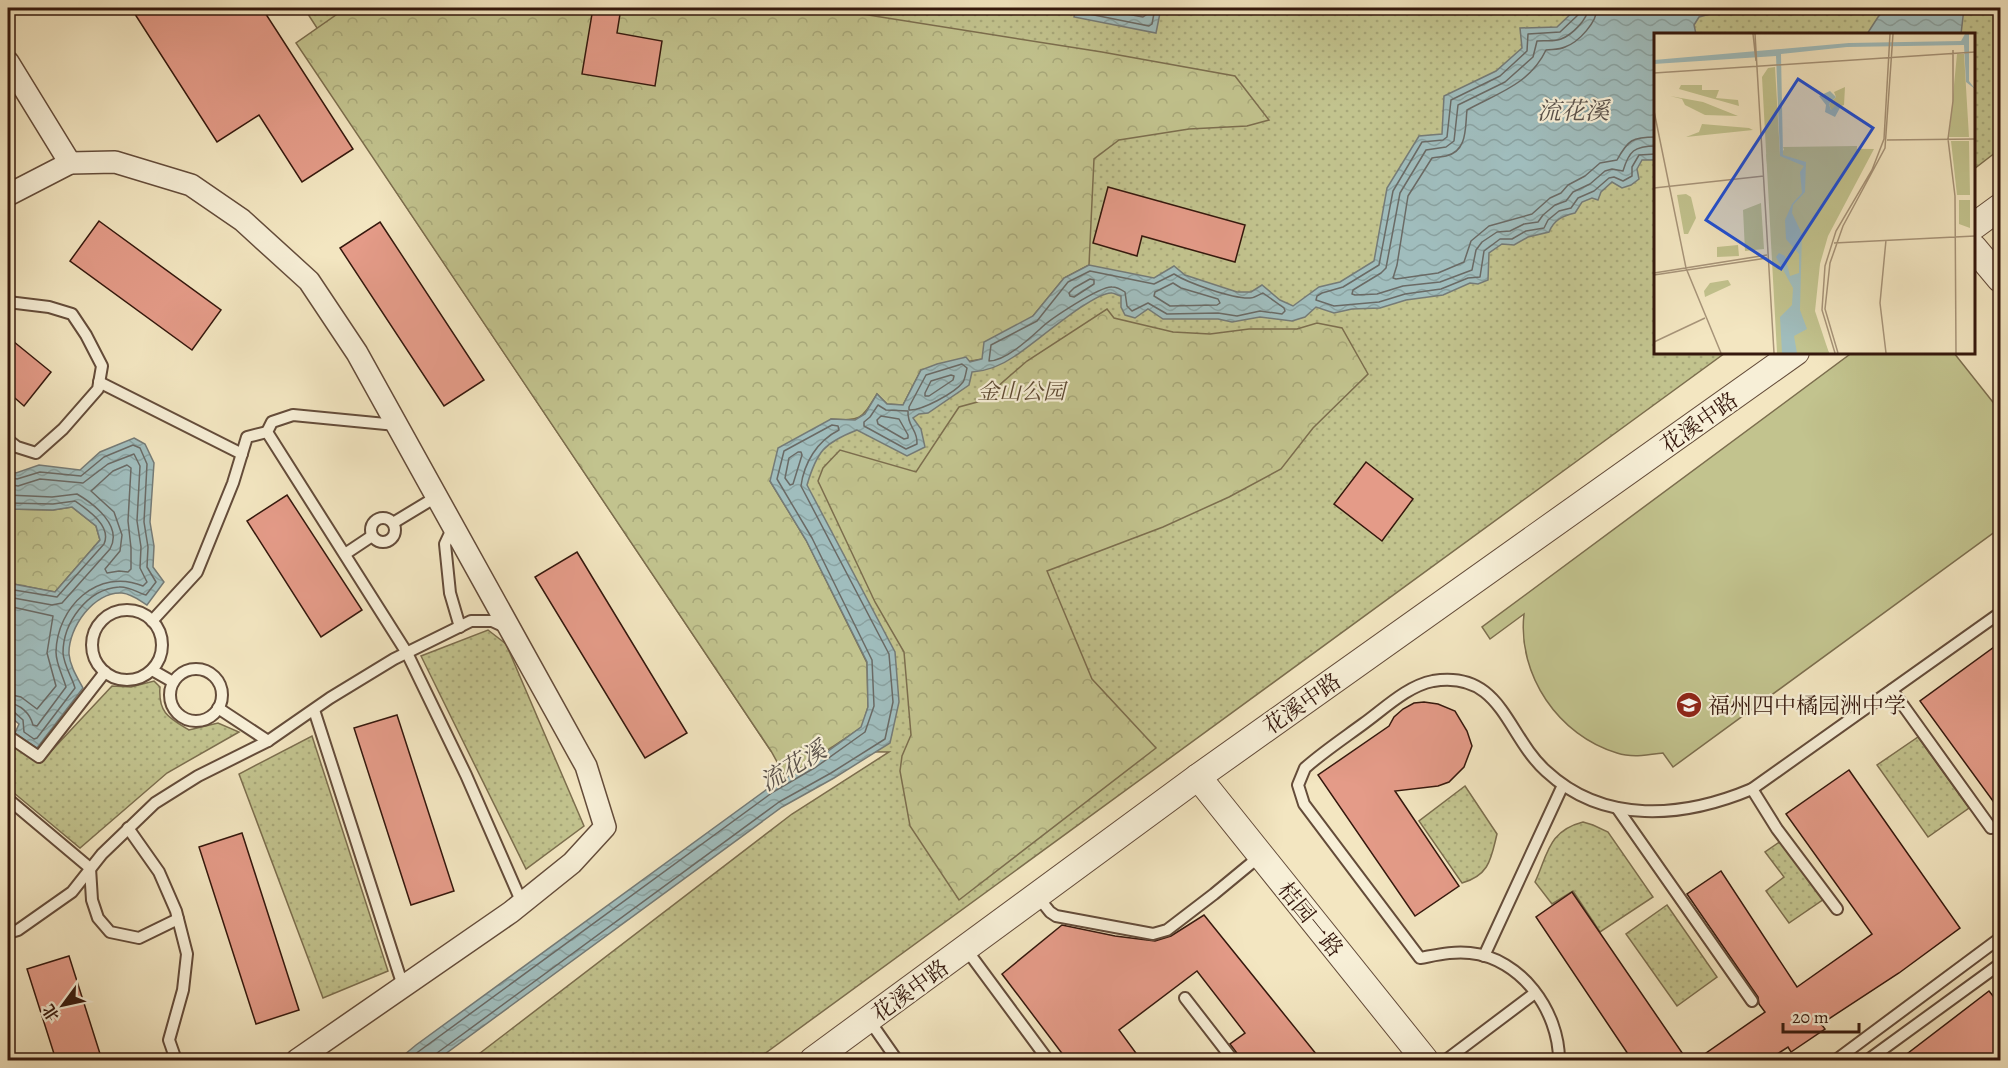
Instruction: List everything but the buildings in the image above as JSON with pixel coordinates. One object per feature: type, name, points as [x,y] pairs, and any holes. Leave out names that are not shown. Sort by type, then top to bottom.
[{"type":"street","points":[[8,62],[70,163]]},
{"type":"street","points":[[8,195],[70,163],[115,162],[191,184],[242,220],[309,281],[357,353],[586,766],[605,827],[572,863],[522,903],[297,1060]]},
{"type":"street","points":[[1975,250],[2001,279]]},
{"type":"street","name":"花溪中路","points":[[813,1060],[1038,897],[1198,777],[1793,354]]},
{"type":"street","name":"桔园一路","points":[[1198,777],[1425,1060]]},
{"type":"lane","points":[[8,302],[72,314],[102,366],[98,389],[63,429],[36,453],[17,447],[8,440]]},
{"type":"lane","points":[[99,382],[242,454]]},
{"type":"lane","points":[[152,621],[197,572],[232,483],[247,437],[267,432],[272,422],[293,415],[397,425]]},
{"type":"lane","points":[[267,432],[407,653],[466,775],[522,903]]},
{"type":"lane","points":[[393,523],[436,497]]},
{"type":"lane","points":[[385,518],[393,523],[395,531],[389,541],[378,542],[372,536],[371,529],[377,519],[385,518]]},
{"type":"lane","points":[[453,527],[445,544],[450,593],[460,627]]},
{"type":"lane","points":[[345,554],[372,536]]},
{"type":"lane","points":[[134,610],[144,614],[152,621],[162,640],[158,661],[152,670],[132,680],[120,679],[105,672],[95,660],[91,649],[92,638],[102,618],[112,612],[134,610]]},
{"type":"lane","points":[[1559,1060],[1556,1036],[1551,1022],[1535,993],[1521,975],[1505,963],[1484,956],[1453,952],[1420,958],[1304,804],[1298,785],[1305,768],[1407,691],[1433,681],[1452,680],[1468,682],[1481,688],[1510,721],[1528,752],[1563,785],[1589,798],[1633,812],[1654,813],[1682,810],[1731,798],[1752,789],[2001,613]]},
{"type":"lane","points":[[8,933],[18,930],[72,892],[102,854],[155,802],[198,776],[268,741],[385,665],[471,621],[492,621],[511,630]]},
{"type":"lane","points":[[152,670],[173,682]]},
{"type":"lane","points":[[201,670],[209,673],[220,685],[222,693],[218,708],[213,715],[198,722],[183,718],[172,705],[170,690],[173,682],[185,671],[201,670]]},
{"type":"lane","points":[[8,736],[39,757],[105,672]]},
{"type":"lane","points":[[1892,690],[1991,828]]},
{"type":"lane","points":[[218,708],[268,741]]},
{"type":"lane","points":[[314,710],[403,986]]},
{"type":"lane","points":[[1484,956],[1563,785]]},
{"type":"lane","points":[[1752,789],[1777,829],[1837,909]]},
{"type":"lane","points":[[8,799],[90,868],[92,900],[98,918],[110,932],[139,938],[178,919]]},
{"type":"lane","points":[[1617,808],[1752,1001]]},
{"type":"lane","points":[[128,828],[159,872],[178,919],[187,954],[183,990],[169,1040],[176,1060]]},
{"type":"lane","points":[[1038,897],[1056,916],[1153,934],[1167,930],[1260,856]]},
{"type":"lane","points":[[1836,1060],[2001,938]]},
{"type":"lane","points":[[966,949],[1048,1060]]},
{"type":"lane","points":[[1868,1060],[2001,964]]},
{"type":"lane","points":[[1446,1060],[1535,993]]},
{"type":"lane","points":[[1185,998],[1233,1060]]},
{"type":"lane","points":[[869,1020],[897,1060]]},
{"type":"green space","name":"金山公园","points":[[304,8],[2000,8],[2000,149],[1975,168],[1975,33],[1654,33],[1654,354],[1724,354],[756,1060],[471,1060],[792,814],[889,752],[771,751],[385,175],[404,162]]},
{"type":"green space","points":[[346,8],[824,8],[1102,52],[1235,76],[1269,120],[1247,126],[1189,129],[1119,140],[1094,159],[1089,265],[1064,278],[1033,316],[982,359],[921,370],[903,405],[887,404],[877,394],[859,417],[849,420],[831,419],[770,481],[806,540],[867,663],[868,707],[862,727],[786,778],[771,751],[296,43]]},
{"type":"green space","points":[[1107,309],[1114,318],[1173,332],[1210,334],[1249,329],[1297,329],[1317,323],[1342,328],[1368,374],[1313,428],[1281,469],[1229,497],[1163,527],[1047,571],[1092,679],[1156,748],[959,900],[910,826],[900,771],[902,756],[911,735],[904,652],[875,602],[818,481],[823,468],[840,450],[916,472],[959,407],[981,401],[1027,361]]},
{"type":"green space","points":[[1850,354],[1955,354],[2000,411],[2000,528],[1673,767],[1663,753],[1640,756],[1623,755],[1596,745],[1577,733],[1560,718],[1546,700],[1527,659],[1524,614],[1490,639],[1482,627]]},
{"type":"green space","points":[[72,507],[96,526],[100,540],[55,592],[8,583],[8,509],[53,510]]},
{"type":"green space","points":[[488,630],[506,644],[584,826],[526,869],[421,656]]},
{"type":"green space","points":[[154,681],[160,687],[161,703],[166,714],[182,726],[189,730],[218,723],[239,732],[167,773],[80,848],[8,788],[8,741],[40,763],[112,686],[131,687]]},
{"type":"green space","points":[[312,736],[388,971],[323,998],[239,774]]},
{"type":"green space","points":[[1918,737],[1969,808],[1928,837],[1877,765]]},
{"type":"green space","points":[[1465,786],[1497,834],[1491,858],[1484,870],[1471,880],[1462,883],[1419,821]]},
{"type":"green space","points":[[1583,822],[1608,832],[1653,897],[1600,932],[1573,891],[1552,904],[1535,882],[1556,838],[1571,826]]},
{"type":"green space","points":[[1781,841],[1824,899],[1789,923],[1766,891],[1784,877],[1765,852]]},
{"type":"green space","points":[[1667,905],[1717,977],[1677,1006],[1626,934]]},
{"type":"water","points":[[1076,8],[1161,8],[1156,33],[1074,17]]},
{"type":"water","name":"流花溪","points":[[1577,8],[1715,8],[1710,14],[1699,17],[1694,25],[1696,33],[1654,33],[1654,160],[1642,160],[1637,169],[1639,179],[1622,188],[1612,182],[1601,192],[1598,200],[1592,198],[1582,202],[1575,213],[1559,219],[1549,232],[1528,237],[1514,245],[1502,244],[1489,253],[1488,280],[1478,284],[1470,283],[1443,295],[1406,300],[1380,308],[1352,309],[1334,313],[1316,307],[1305,317],[1292,321],[1260,317],[1232,322],[1218,319],[1163,319],[1148,309],[1135,318],[1125,315],[1121,307],[1121,296],[1112,293],[1103,295],[1078,309],[1024,350],[1000,365],[972,372],[969,385],[928,413],[919,414],[913,418],[921,429],[925,447],[907,456],[857,430],[829,444],[814,464],[807,485],[895,652],[899,702],[890,743],[782,807],[437,1060],[398,1060],[770,787],[813,762],[861,727],[868,707],[867,662],[806,540],[770,481],[778,448],[831,419],[855,420],[865,414],[877,394],[887,404],[903,405],[921,370],[966,357],[970,362],[982,359],[984,342],[1033,316],[1064,278],[1089,265],[1154,278],[1174,266],[1185,275],[1237,292],[1251,292],[1262,285],[1280,300],[1293,306],[1319,287],[1340,282],[1374,261],[1387,188],[1419,136],[1442,134],[1444,96],[1496,71],[1522,48],[1520,28],[1557,27]]},
{"type":"water","points":[[1886,8],[1964,8],[1961,33],[1868,33]]},
{"type":"water","points":[[134,438],[145,444],[154,463],[150,522],[154,546],[153,567],[164,582],[147,605],[129,595],[112,594],[102,598],[85,613],[73,633],[69,654],[72,667],[83,688],[37,748],[15,733],[19,724],[8,715],[8,583],[55,592],[100,540],[96,526],[72,507],[53,510],[8,509],[8,470],[16,473],[39,465],[80,470],[100,452]]},
{"type":"place","name":"福州四中橘园洲中学","points":[[1689,705]]}]
